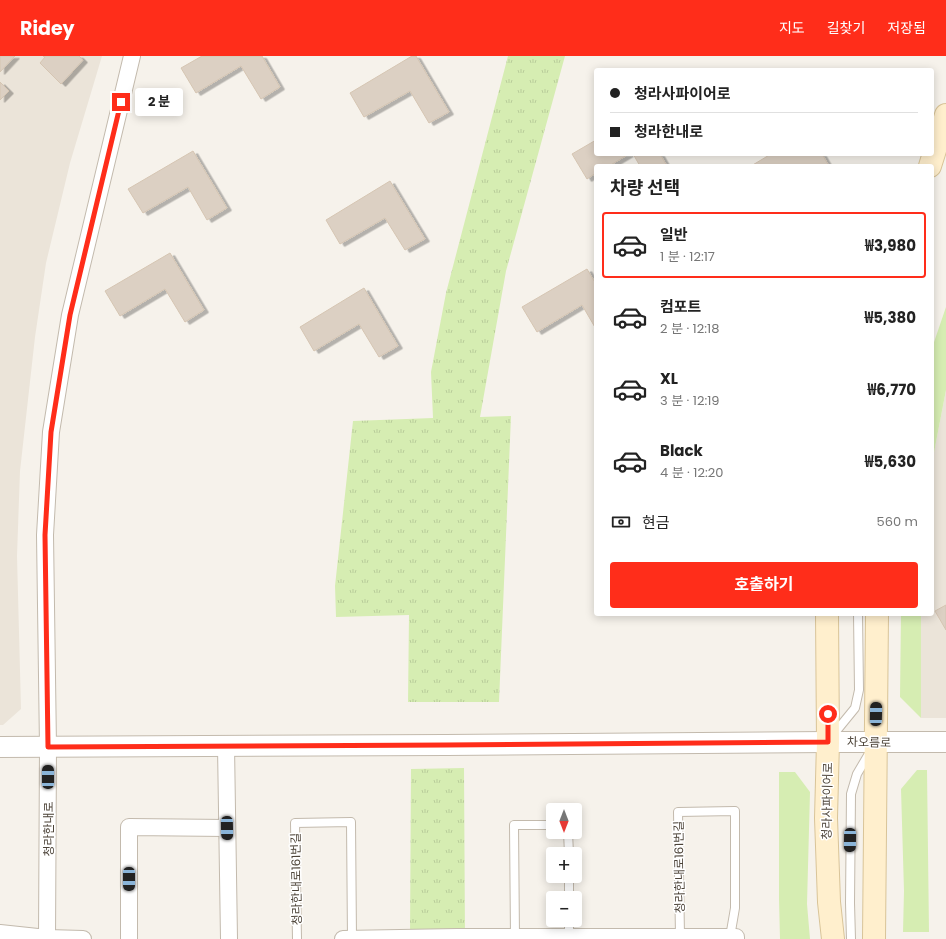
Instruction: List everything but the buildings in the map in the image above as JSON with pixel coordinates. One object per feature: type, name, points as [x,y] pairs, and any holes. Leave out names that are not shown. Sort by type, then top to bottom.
[{"type":"main road","points":[[934,152],[943,122]]},
{"type":"main road","name":"청라사파이어로","points":[[827,616],[828,742],[826,818],[829,902],[833,939]]},
{"type":"main road","points":[[874,939],[875,742],[878,616]]},
{"type":"street","name":"청라한내로","points":[[47,938],[48,747],[45,535],[51,432],[70,315],[132,56]]},
{"type":"street","name":"차오름로","points":[[0,747],[946,742]]},
{"type":"street","points":[[226,746],[229,939]]},
{"type":"street","points":[[129,939],[128,827],[227,828]]},
{"type":"street","points":[[0,933],[47,938],[83,939]]},
{"type":"street","name":"청라한내로161번길","points":[[344,939],[733,938]]},
{"type":"lane","points":[[828,742],[855,708],[859,690],[858,616]]},
{"type":"lane","points":[[851,939],[851,794],[856,774],[875,742]]},
{"type":"lane","name":"청라한내로161번길","points":[[675,937],[678,812],[735,811],[735,908],[733,938]]},
{"type":"lane","name":"청라한내로161번길","points":[[297,939],[295,823],[351,822],[352,939]]},
{"type":"lane","points":[[515,938],[514,824],[546,825]]},
{"type":"lane","points":[[569,927],[570,938]]},
{"type":"shaded area","points":[[0,56],[102,56],[70,163],[46,263],[35,337],[20,471],[17,556],[21,709],[3,725],[0,725]]},
{"type":"shaded area","points":[[946,390],[946,718],[921,718],[921,616],[934,616],[934,453]]},
{"type":"green space","points":[[508,56],[565,56],[506,271],[480,417],[511,416],[499,702],[408,702],[409,615],[336,617],[335,586],[353,421],[433,418],[431,372],[446,293]]},
{"type":"green space","points":[[946,307],[946,390],[934,453],[934,342]]},
{"type":"green space","points":[[901,616],[921,616],[921,718],[900,697]]},
{"type":"green space","points":[[464,768],[465,939],[410,939],[411,769]]},
{"type":"green space","points":[[917,770],[927,770],[929,932],[903,932],[904,891],[901,789]]},
{"type":"green space","points":[[779,772],[795,772],[810,792],[807,904],[810,939],[780,939]]},
{"type":"route","points":[[121,102],[70,315],[51,432],[45,535],[48,747],[828,742],[828,714]]}]
